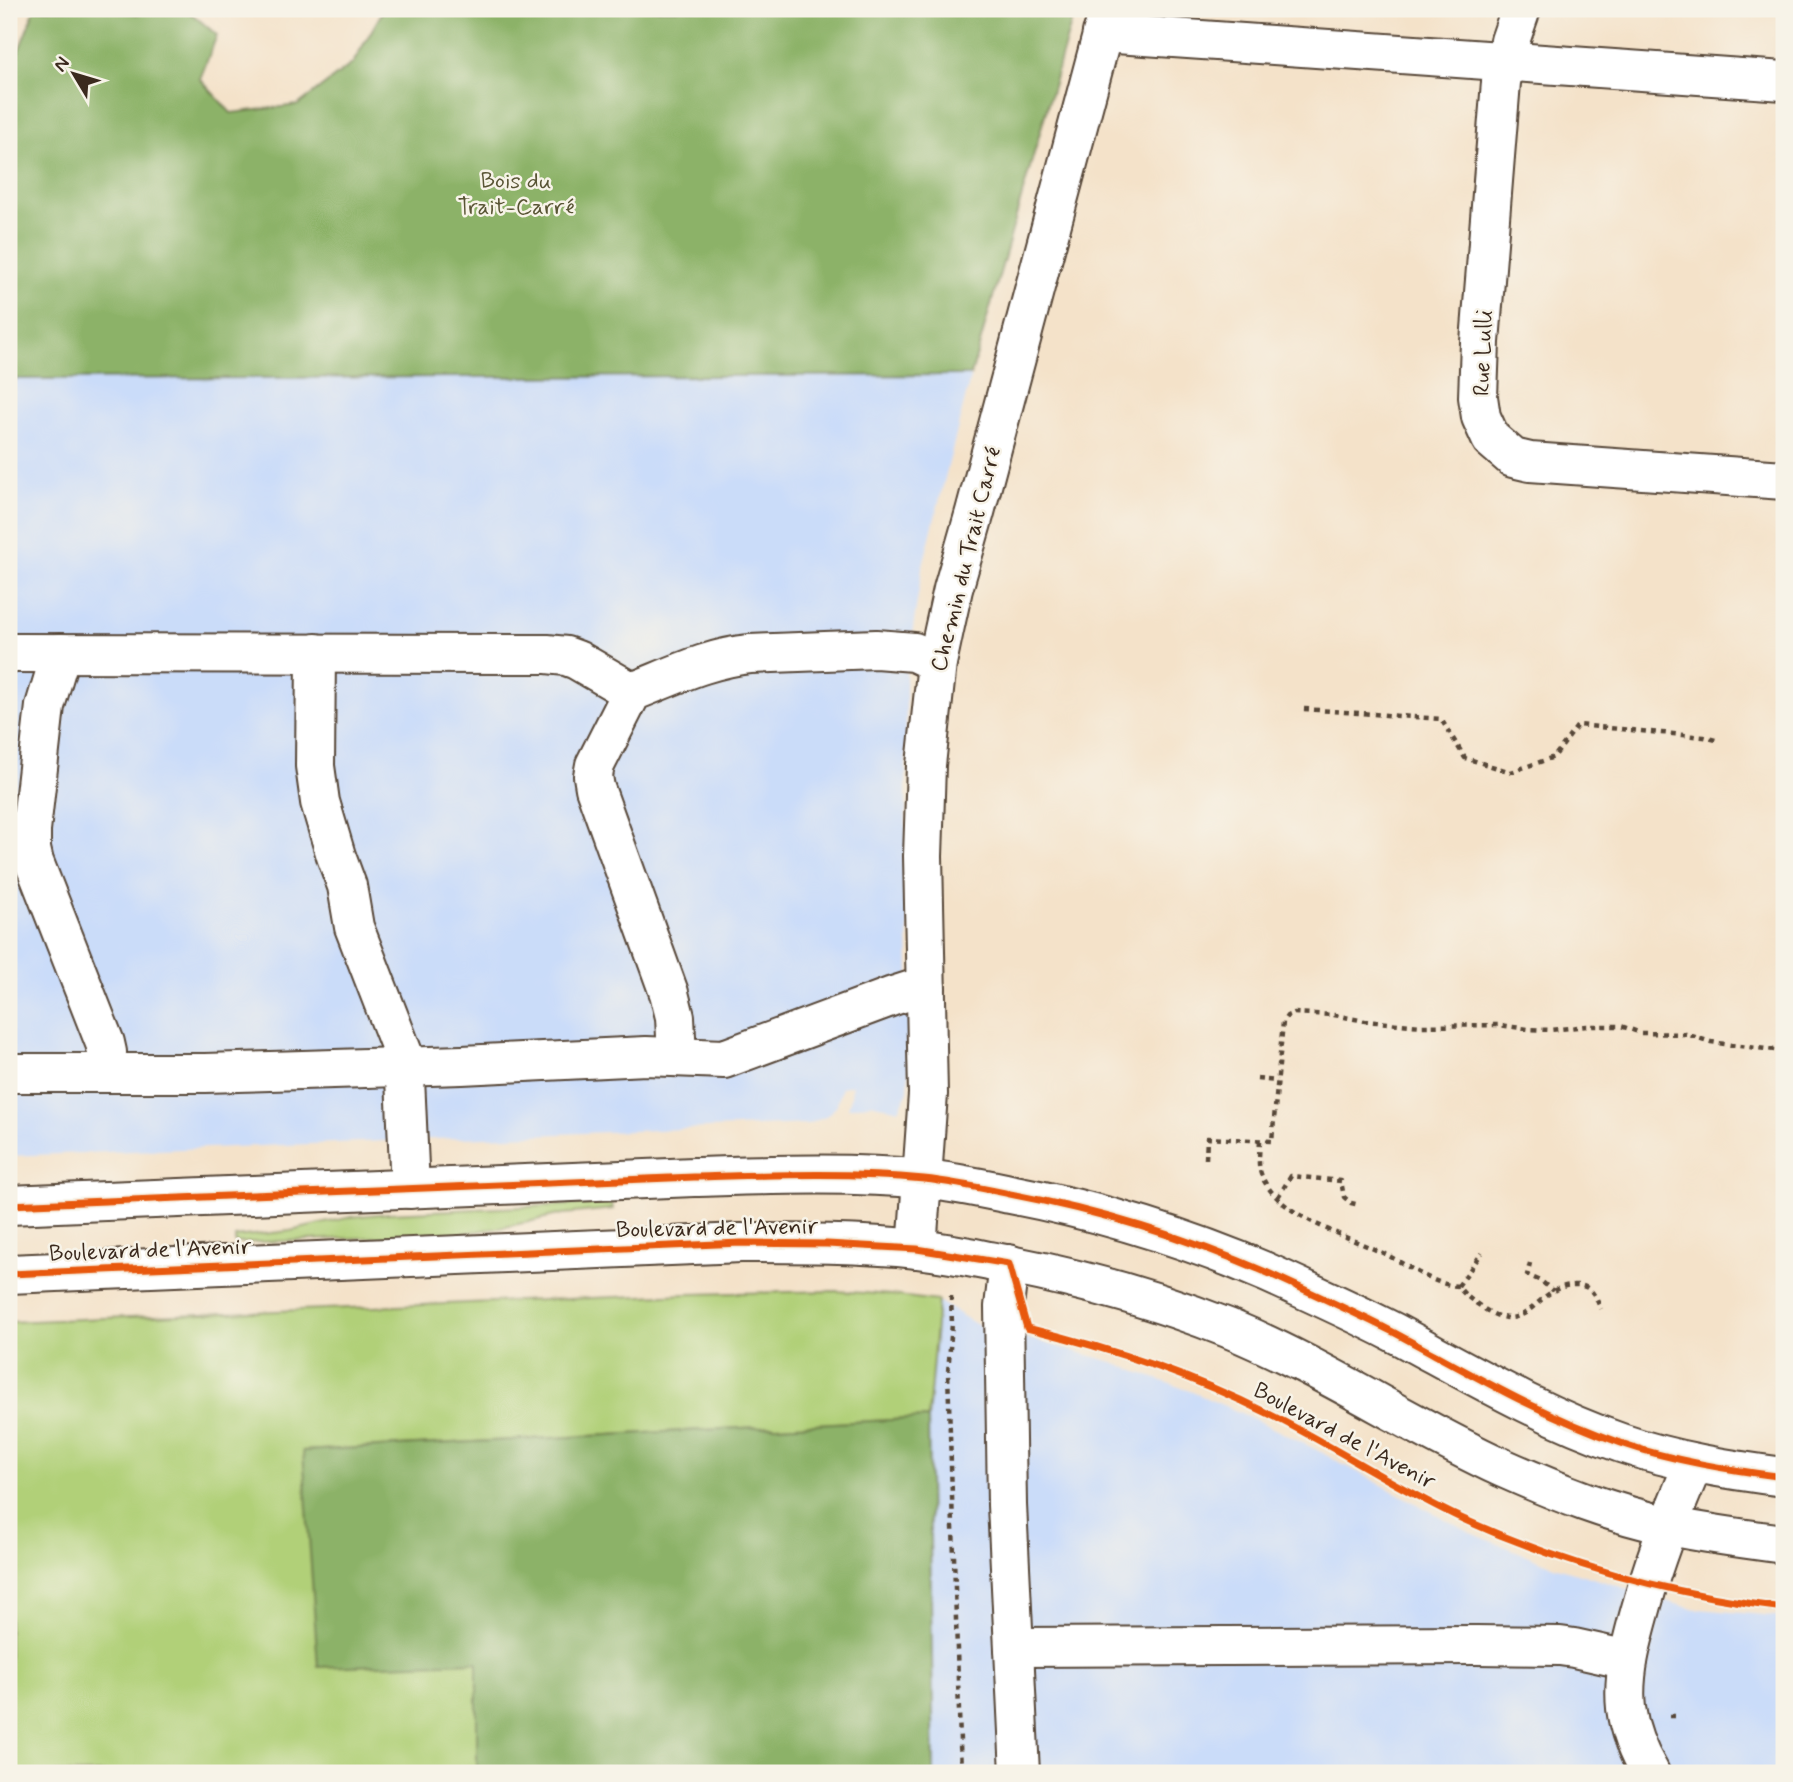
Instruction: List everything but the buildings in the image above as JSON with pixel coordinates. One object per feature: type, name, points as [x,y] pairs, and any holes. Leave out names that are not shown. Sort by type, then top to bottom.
[{"type":"street","name":"Rue Lulli","points":[[1521,9],[1504,62],[1499,100],[1480,342],[1478,397],[1481,417],[1491,439],[1513,458],[1530,462],[1784,480]]},
{"type":"street","points":[[1105,21],[1504,62],[1784,81]]},
{"type":"street","name":"Chemin du Trait Carré","points":[[917,1249],[928,1094],[924,799],[937,663],[953,589],[1105,21]]},
{"type":"street","points":[[677,1058],[675,1017],[669,993],[593,776],[595,765],[632,692],[713,660],[750,654],[876,649],[914,652],[937,663]]},
{"type":"street","points":[[9,653],[547,654],[577,660],[632,692]]},
{"type":"street","points":[[61,653],[44,706],[31,849],[105,1043],[106,1073]]},
{"type":"street","points":[[316,653],[315,766],[320,803],[347,886],[354,928],[404,1056],[410,1189]]},
{"type":"street","points":[[9,1073],[205,1073],[646,1056],[724,1059],[893,996],[926,988]]},
{"type":"street","points":[[9,1205],[757,1175],[923,1179],[1039,1199],[1149,1228],[1267,1273],[1365,1319],[1564,1421],[1624,1444],[1694,1463],[1784,1477]]},
{"type":"street","name":"Boulevard de l'Avenir","points":[[9,1274],[741,1243],[917,1249],[1009,1264],[1119,1290],[1194,1315],[1284,1353],[1405,1419],[1502,1467],[1592,1504],[1667,1526],[1784,1544]]},
{"type":"street","points":[[1009,1264],[1004,1307],[1007,1505],[1020,1773]]},
{"type":"street","points":[[1650,1773],[1629,1727],[1626,1707],[1628,1660],[1654,1563],[1694,1463]]},
{"type":"street","points":[[1014,1647],[1546,1646],[1574,1648],[1628,1660]]},
{"type":"path","points":[[1304,709],[1441,719],[1465,758],[1511,772],[1554,757],[1578,725],[1704,737],[1720,741]]},
{"type":"path","points":[[1206,1159],[1207,1138],[1272,1141],[1283,1021],[1294,1013],[1422,1026],[1499,1025],[1551,1030],[1621,1026],[1641,1033],[1686,1034],[1711,1042],[1784,1051]]},
{"type":"path","points":[[1257,1079],[1278,1081]]},
{"type":"path","points":[[1260,1141],[1258,1171],[1269,1189],[1283,1202],[1320,1227],[1335,1231],[1391,1257],[1428,1278],[1458,1286],[1465,1295],[1494,1315],[1514,1318],[1531,1310],[1557,1288],[1570,1285],[1581,1285],[1590,1289],[1601,1309]]},
{"type":"path","points":[[1278,1197],[1291,1176],[1341,1181],[1344,1197],[1351,1203],[1360,1205]]},
{"type":"path","points":[[1458,1286],[1482,1254]]},
{"type":"path","points":[[1530,1263],[1527,1275],[1541,1281],[1553,1291]]},
{"type":"path","points":[[951,1296],[952,1324],[948,1372],[961,1773]]},
{"type":"path","points":[[1670,1716],[1680,1716]]},
{"type":"shaded area","points":[[971,375],[922,569],[906,673],[910,1026],[908,1091],[899,1110],[871,1103],[848,1108],[852,1085],[842,1087],[836,1107],[825,1117],[808,1124],[9,1156],[9,379]]},
{"type":"shaded area","points":[[938,1301],[989,1332],[1027,1338],[1102,1359],[1190,1391],[1313,1448],[1471,1533],[1551,1565],[1689,1608],[1784,1617],[1784,1773],[934,1773],[928,1418]]},
{"type":"green space","name":"Bois du Trait-Carré","points":[[35,9],[118,9],[137,14],[160,9],[186,9],[217,35],[200,79],[231,113],[298,105],[353,63],[384,9],[1075,9],[971,375],[9,379],[9,66],[17,55]]},
{"type":"green space","points":[[612,1203],[613,1209],[563,1214],[458,1234],[235,1243],[235,1237],[290,1231],[351,1217]]},
{"type":"green space","points":[[836,1291],[938,1301],[928,1418],[303,1451],[478,1662],[477,1773],[9,1773],[9,1322],[689,1294]]},
{"type":"green space","points":[[928,1418],[934,1773],[477,1773],[477,1662],[318,1667],[303,1451]]},
{"type":"cycle path","points":[[9,1205],[751,1175],[867,1175],[946,1182],[1076,1208],[1205,1248],[1347,1309],[1505,1392],[1591,1432],[1681,1460],[1784,1477]]},
{"type":"cycle path","points":[[9,1274],[741,1243],[917,1249],[1009,1264],[1027,1328],[1089,1344],[1209,1386],[1292,1426],[1438,1507],[1541,1550],[1580,1564],[1661,1586],[1784,1608]]}]
